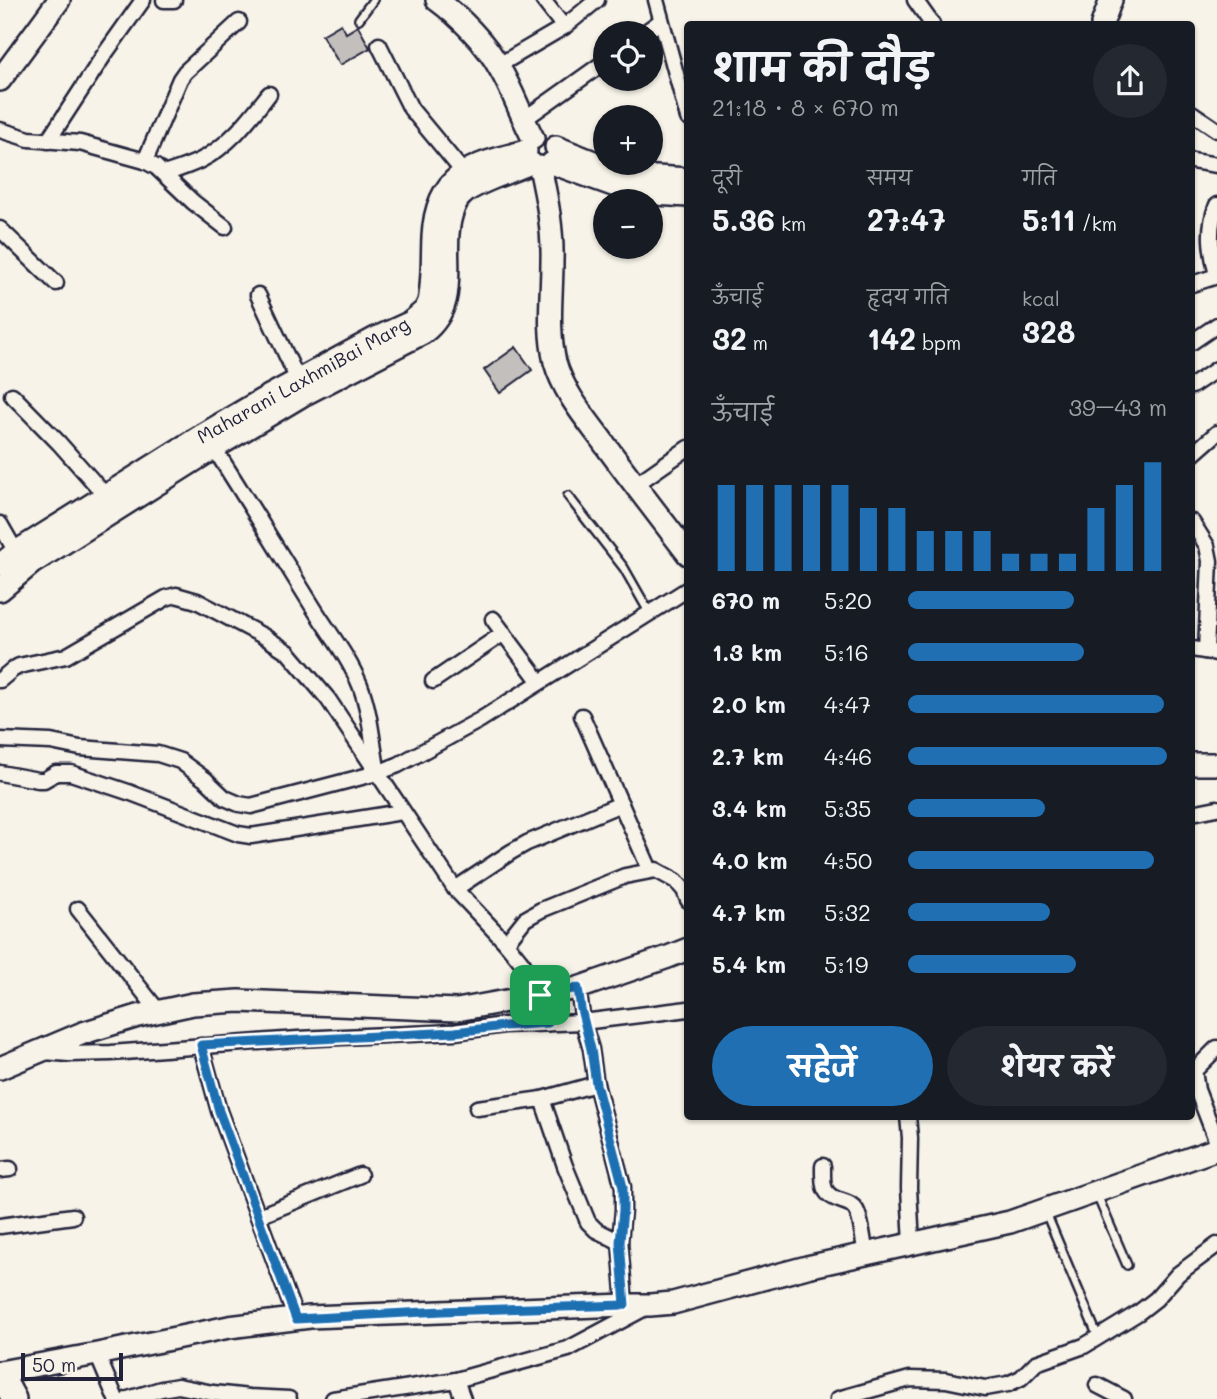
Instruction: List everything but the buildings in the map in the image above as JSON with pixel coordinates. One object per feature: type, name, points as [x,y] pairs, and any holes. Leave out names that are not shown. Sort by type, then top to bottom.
[{"type":"main road","points":[[0,1373],[14,1399]]},
{"type":"street","points":[[0,80],[59,0]]},
{"type":"street","points":[[48,141],[104,55],[144,0]]},
{"type":"street","points":[[164,0],[174,0]]},
{"type":"street","points":[[437,0],[453,12],[499,65],[540,155],[551,216],[549,324],[561,381],[684,549]]},
{"type":"street","points":[[543,0],[564,27]]},
{"type":"street","points":[[499,65],[564,27],[597,0]]},
{"type":"street","points":[[656,0],[661,21]]},
{"type":"street","points":[[915,0],[930,21]]},
{"type":"street","points":[[1103,21],[1111,0]]},
{"type":"street","points":[[1117,21],[1125,0]]},
{"type":"street","points":[[145,161],[180,79],[239,22]]},
{"type":"street","points":[[663,28],[684,104]]},
{"type":"street","points":[[379,45],[411,110],[464,173]]},
{"type":"street","points":[[523,120],[593,70]]},
{"type":"street","points":[[164,174],[201,161],[222,146],[237,133],[269,94]]},
{"type":"street","points":[[1195,115],[1217,130]]},
{"type":"street","points":[[0,130],[29,139],[80,144],[145,161],[156,167],[225,228]]},
{"type":"street","points":[[540,155],[627,190],[684,196]]},
{"type":"street","points":[[0,590],[32,563],[214,448],[301,396],[431,327],[447,297],[451,216],[457,200],[470,189],[540,155],[640,176],[684,179]]},
{"type":"street","name":"Maharani LaxhmiBai Marg","points":[[8,559],[204,434],[298,380],[411,322],[425,310],[429,302],[435,216],[445,189],[464,173],[499,158],[540,155]]},
{"type":"street","points":[[1195,161],[1217,165]]},
{"type":"street","points":[[1195,283],[1217,275],[1211,249],[1211,229],[1217,205]]},
{"type":"street","points":[[0,229],[56,283]]},
{"type":"street","points":[[258,295],[298,380]]},
{"type":"street","points":[[1195,340],[1217,326]]},
{"type":"street","points":[[1195,384],[1217,369]]},
{"type":"street","points":[[12,395],[106,496]]},
{"type":"street","points":[[1195,452],[1217,433]]},
{"type":"street","points":[[214,448],[347,659],[368,708],[377,773]]},
{"type":"street","points":[[635,485],[684,451]]},
{"type":"street","points":[[0,524],[8,559]]},
{"type":"street","points":[[1195,526],[1208,546],[1210,561],[1212,611],[1205,651]]},
{"type":"street","points":[[0,740],[51,742],[80,748],[145,752],[173,758],[188,766],[225,798],[251,806],[398,765],[480,720],[684,591]]},
{"type":"street","points":[[0,680],[19,666],[66,656],[166,598],[176,595],[197,601],[265,636],[288,652],[328,699],[455,889],[523,964],[540,995],[548,1023]]},
{"type":"street","points":[[493,619],[540,682]]},
{"type":"street","points":[[433,681],[504,633]]},
{"type":"street","points":[[582,716],[650,870]]},
{"type":"street","points":[[1195,764],[1217,764]]},
{"type":"street","points":[[0,773],[44,780],[56,773],[71,773],[238,834],[251,836],[402,812]]},
{"type":"street","points":[[455,889],[527,843],[621,804]]},
{"type":"street","points":[[1195,812],[1217,808]]},
{"type":"street","points":[[506,943],[525,919],[625,876],[656,870],[676,881],[684,890]]},
{"type":"street","points":[[78,909],[159,1012]]},
{"type":"street","points":[[0,1068],[82,1033],[193,1004],[239,1001],[457,1010],[578,988],[684,951]]},
{"type":"street","points":[[578,988],[596,1084],[623,1187],[620,1242],[625,1305]]},
{"type":"street","points":[[39,1052],[111,1054],[201,1045],[455,1032],[504,1026],[583,1022],[684,1009]]},
{"type":"street","points":[[201,1045],[219,1111],[296,1319]]},
{"type":"street","points":[[1195,1069],[1217,1048]]},
{"type":"street","points":[[1195,1080],[1217,1142]]},
{"type":"street","points":[[477,1108],[542,1099],[596,1084]]},
{"type":"street","points":[[542,1099],[588,1222],[596,1230],[620,1242]]},
{"type":"street","points":[[908,1120],[912,1244]]},
{"type":"street","points":[[0,1373],[167,1338],[296,1319],[673,1303],[807,1267],[1010,1222],[1217,1149]]},
{"type":"street","points":[[823,1166],[823,1185],[828,1195],[850,1203],[856,1209],[866,1254]]},
{"type":"street","points":[[259,1216],[360,1175]]},
{"type":"street","points":[[0,1226],[73,1216]]},
{"type":"street","points":[[838,1399],[910,1379],[946,1380],[985,1388],[1009,1384],[1021,1378],[1036,1363],[1069,1352],[1098,1337],[1156,1300],[1178,1274],[1217,1245]]},
{"type":"street","points":[[333,1399],[456,1380],[568,1349],[650,1306]]},
{"type":"street","points":[[97,1354],[116,1399]]},
{"type":"street","points":[[456,1380],[463,1399]]},
{"type":"street","points":[[1097,1385],[1124,1399]]},
{"type":"street","points":[[128,1399],[161,1388],[177,1386],[213,1393],[289,1399]]},
{"type":"lane","points":[[359,19],[373,0]]},
{"type":"lane","points":[[568,496],[624,568],[649,612]]},
{"type":"lane","points":[[1095,1191],[1127,1265]]},
{"type":"lane","points":[[1045,1209],[1098,1337]]},
{"type":"route","points":[[578,988],[596,1084],[623,1187],[620,1242],[625,1305],[296,1319],[219,1111],[201,1045],[455,1032],[548,1023],[540,995],[578,988]]}]
